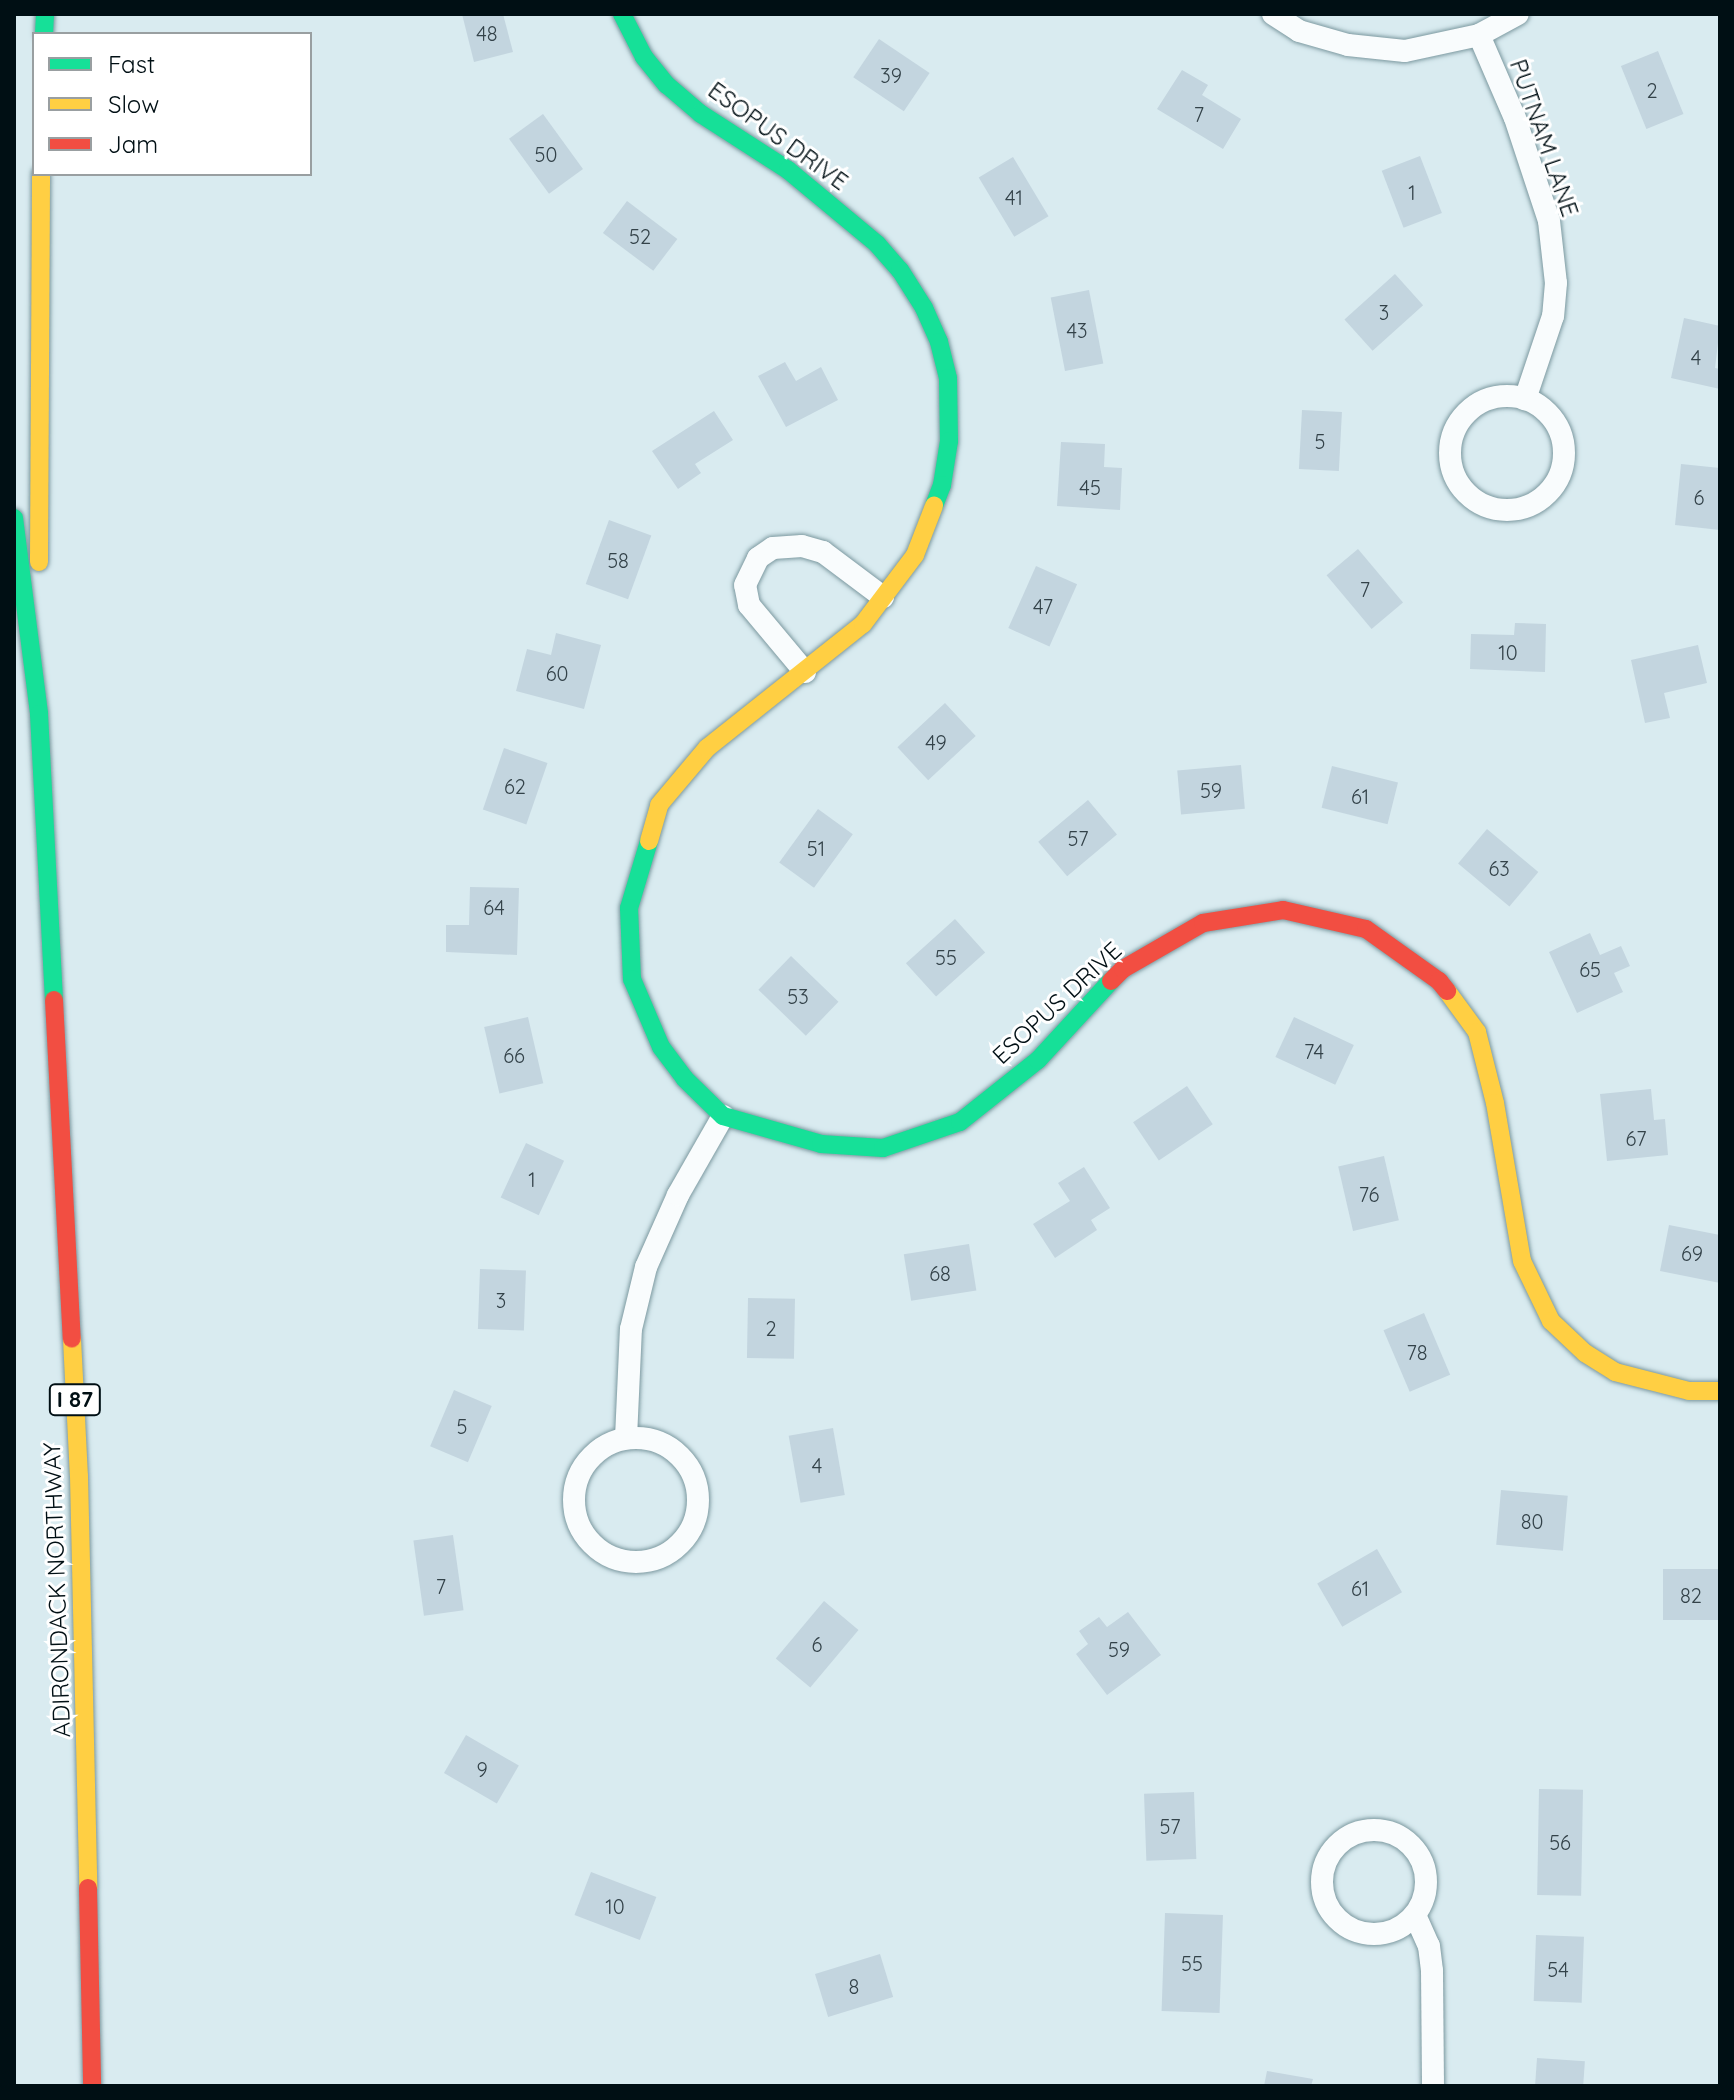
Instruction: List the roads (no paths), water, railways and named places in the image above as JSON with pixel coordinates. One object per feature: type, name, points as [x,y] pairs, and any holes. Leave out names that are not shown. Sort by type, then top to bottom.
[{"type":"main road","name":"ESOPUS DRIVE","points":[[622,14],[644,57],[667,85],[701,114],[788,170],[877,244],[900,270],[924,308],[939,342],[948,378],[949,441],[942,485],[915,555],[863,624],[707,748],[659,805],[629,908],[632,979],[661,1047],[684,1078],[723,1116],[821,1144],[883,1148],[960,1122],[1038,1060],[1123,969],[1203,923],[1283,910],[1366,929],[1439,981],[1477,1032],[1495,1103],[1522,1261],[1551,1321],[1585,1353],[1615,1372],[1689,1391],[1720,1391]]},
{"type":"main road","points":[[39,714],[41,176]]},
{"type":"main road","name":"ADIRONDACK NORTHWAY","points":[[14,518],[39,714],[79,1476],[92,2086]]},
{"type":"street","points":[[1273,14],[1299,31],[1362,47],[1405,51],[1479,35],[1518,14]]},
{"type":"street","name":"PUTNAM LANE","points":[[1479,35],[1515,118],[1549,221],[1556,283],[1553,316],[1525,399]]},
{"type":"street","points":[[1500,397],[1525,399],[1539,406],[1559,430],[1564,446],[1559,477],[1549,491],[1530,505],[1507,510],[1491,508],[1463,491],[1455,477],[1450,461],[1452,437],[1464,415],[1477,404],[1500,397]]},
{"type":"street","points":[[805,672],[749,605],[745,585],[758,558],[773,548],[802,546],[823,552],[883,597]]},
{"type":"street","points":[[626,1438],[631,1329],[646,1267],[678,1195],[723,1116]]},
{"type":"street","points":[[626,1438],[642,1438],[671,1449],[692,1472],[697,1487],[696,1518],[689,1533],[667,1554],[639,1562],[615,1558],[593,1545],[583,1533],[573,1504],[579,1474],[587,1461],[611,1443],[626,1438]]},
{"type":"street","points":[[1415,1915],[1396,1930],[1372,1935],[1342,1924],[1331,1912],[1321,1882],[1331,1851],[1342,1840],[1373,1829],[1405,1839],[1425,1867],[1427,1884],[1415,1915],[1429,1946],[1432,1971],[1433,2086]]}]
